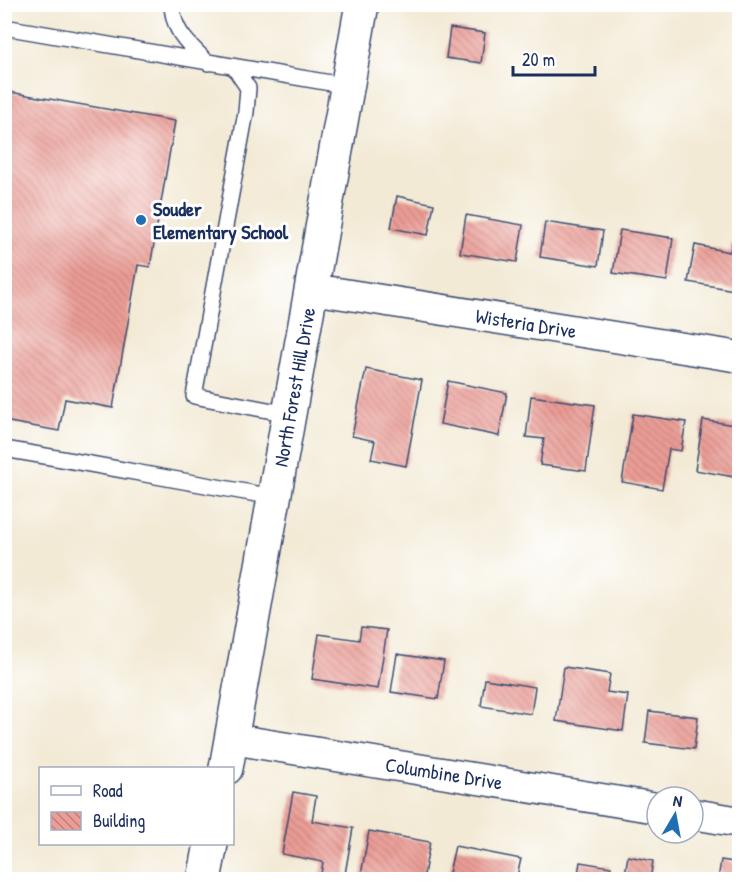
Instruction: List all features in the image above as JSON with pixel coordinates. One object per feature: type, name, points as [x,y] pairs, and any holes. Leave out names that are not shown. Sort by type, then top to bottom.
[{"type":"main road","name":"North Forest Hill Drive","points":[[229,754],[362,4]]},
{"type":"main road","points":[[204,879],[211,845]]},
{"type":"street","name":"Wisteria Drive","points":[[312,289],[740,357]]},
{"type":"street","name":"Columbine Drive","points":[[229,754],[645,806]]},
{"type":"street","points":[[705,816],[740,822]]},
{"type":"lane","points":[[172,4],[174,22],[187,42],[208,63]]},
{"type":"lane","points":[[4,27],[348,86]]},
{"type":"lane","points":[[234,67],[248,88],[246,112],[194,396],[289,414]]},
{"type":"lane","points":[[4,449],[275,497]]},
{"type":"building","points":[[450,28],[485,33],[481,63],[446,58]]},
{"type":"building","name":"Souder Elementary School","points":[[4,91],[175,121],[150,267],[138,265],[113,408],[65,399],[59,431],[4,421]]},
{"type":"building","points":[[397,196],[434,204],[428,235],[391,228]]},
{"type":"building","points":[[466,215],[523,225],[517,262],[460,253]]},
{"type":"building","points":[[545,222],[603,231],[598,266],[540,257]]},
{"type":"building","points":[[620,230],[673,238],[667,281],[613,273]]},
{"type":"building","points":[[732,243],[740,244],[740,291],[688,282],[695,245],[730,252]]},
{"type":"building","points":[[366,369],[422,380],[406,466],[371,459],[375,441],[352,436]]},
{"type":"building","points":[[448,381],[507,393],[499,436],[440,424]]},
{"type":"building","points":[[531,396],[595,405],[586,471],[540,465],[544,439],[526,437]]},
{"type":"building","points":[[633,414],[686,422],[681,451],[669,449],[662,489],[622,482]]},
{"type":"building","points":[[703,420],[740,426],[740,478],[695,470]]},
{"type":"building","points":[[361,627],[387,630],[378,689],[312,679],[319,634],[359,640]]},
{"type":"building","points":[[397,654],[444,661],[438,699],[391,692]]},
{"type":"building","points":[[564,667],[610,674],[607,692],[628,695],[623,731],[556,721]]},
{"type":"building","points":[[485,679],[535,687],[531,714],[481,706]]},
{"type":"building","points":[[649,711],[698,717],[694,749],[645,743]]},
{"type":"building","points":[[293,792],[316,796],[312,821],[353,828],[344,880],[320,880],[323,862],[282,854]]},
{"type":"building","points":[[369,831],[430,842],[423,880],[360,880]]},
{"type":"building","points":[[455,846],[521,859],[516,880],[480,880],[449,873]]},
{"type":"building","points":[[628,856],[653,861],[650,880],[624,880]]},
{"type":"building","points":[[721,860],[740,863],[740,880],[718,880]]},
{"type":"building","points":[[580,862],[611,867],[609,880],[577,880]]},
{"type":"place","name":"Souder Elementary School","points":[[141,220]]}]
